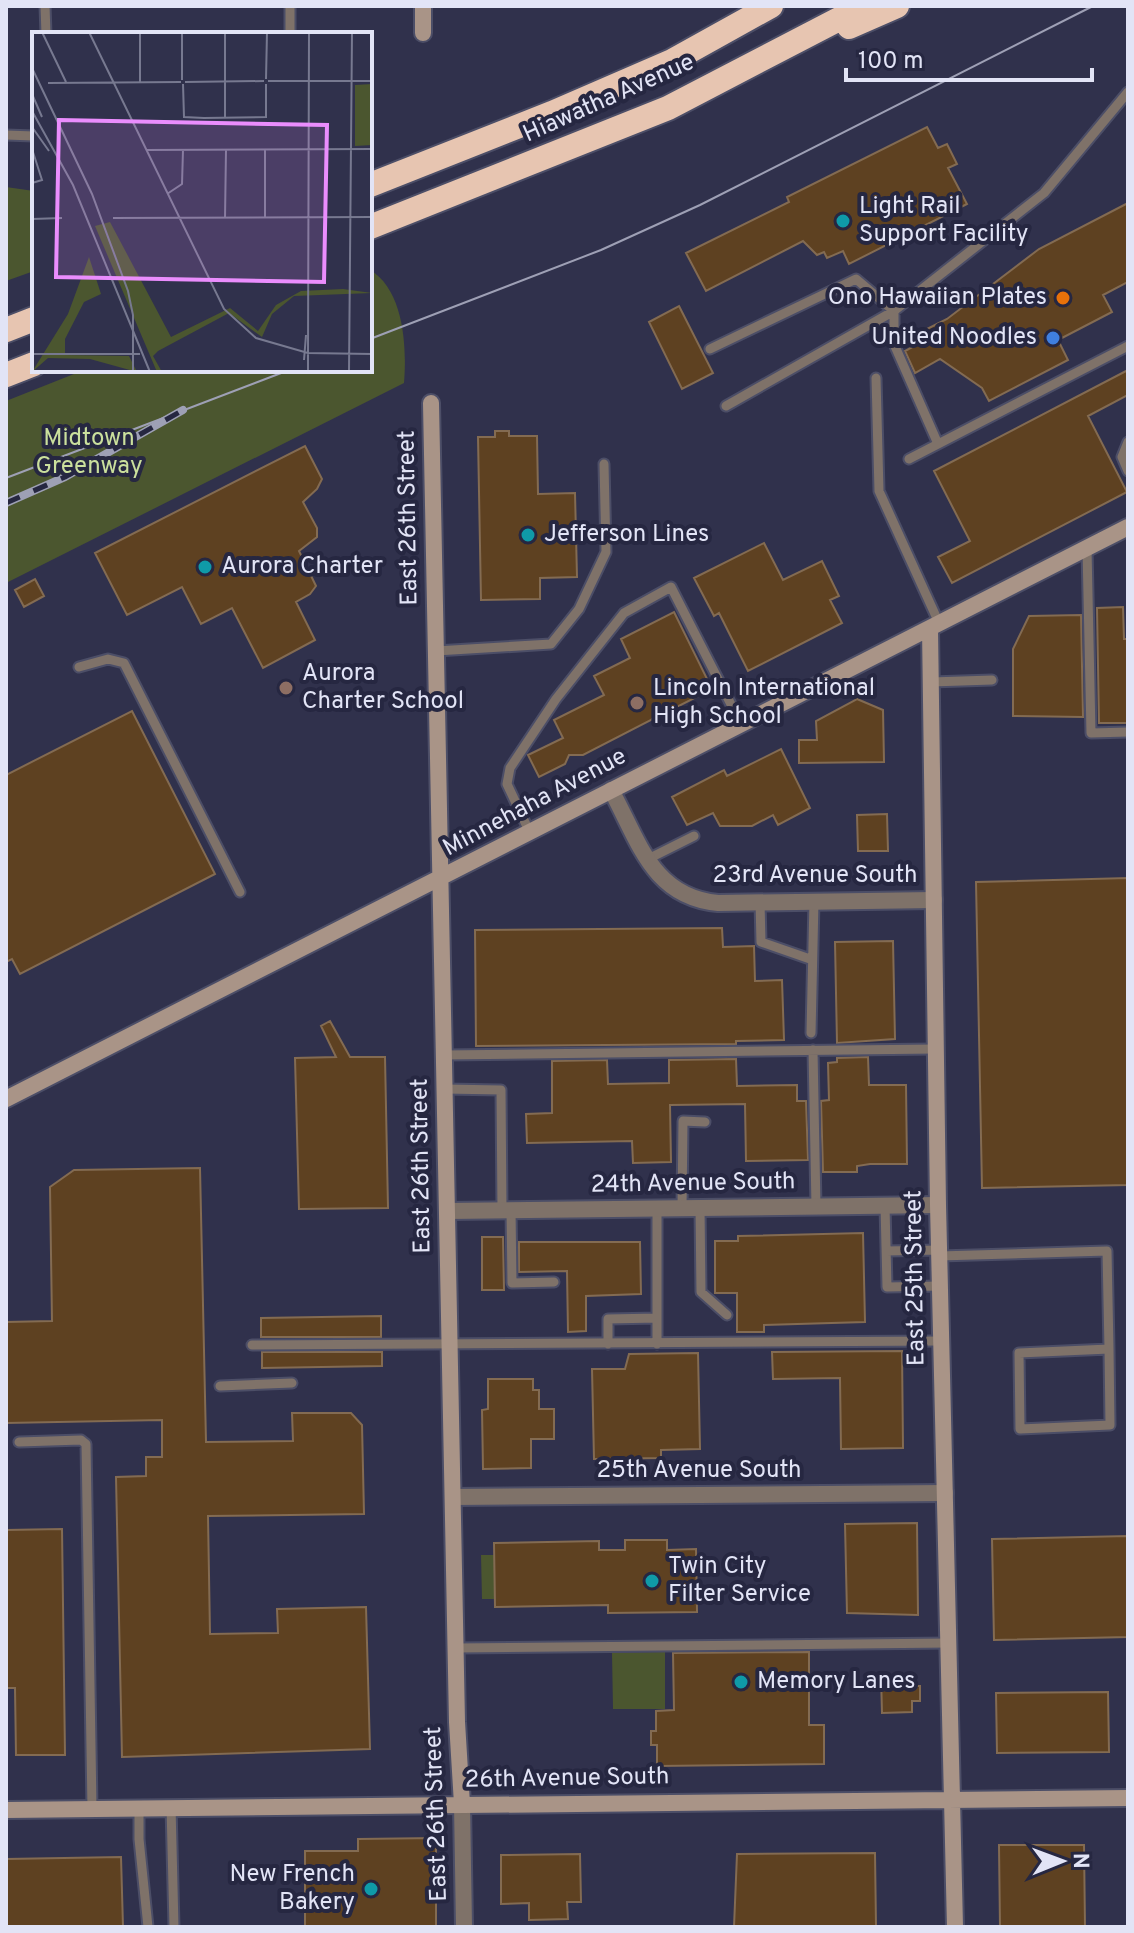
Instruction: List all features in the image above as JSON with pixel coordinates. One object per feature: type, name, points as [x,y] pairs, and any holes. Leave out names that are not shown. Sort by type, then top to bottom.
[{"type":"highway","name":"Hiawatha Avenue","points":[[372,184],[672,61],[771,6]]},
{"type":"highway","name":"Hiawatha Avenue","points":[[372,226],[668,108],[864,6]]},
{"type":"highway","points":[[668,108],[897,6]]},
{"type":"highway","points":[[6,330],[32,320]]},
{"type":"highway","points":[[6,375],[32,365]]},
{"type":"street","points":[[423,6],[423,33]]},
{"type":"street","name":"East 26th Street","points":[[431,403],[464,1927]]},
{"type":"street","name":"Minnehaha Avenue","points":[[6,1099],[1128,527]]},
{"type":"street","name":"East 25th Street","points":[[934,625],[931,682],[935,1049],[955,1927]]},
{"type":"street","name":"23rd Avenue South","points":[[611,790],[648,859],[671,889],[689,898],[760,902],[934,900]]},
{"type":"street","name":"24th Avenue South","points":[[448,1211],[938,1205]]},
{"type":"street","name":"25th Avenue South","points":[[453,1497],[945,1493]]},
{"type":"street","name":"26th Avenue South","points":[[6,1810],[1128,1798]]},
{"type":"lane","points":[[45,6],[46,32]]},
{"type":"lane","points":[[290,6],[290,32]]},
{"type":"lane","points":[[726,406],[894,311],[1044,193],[1128,92]]},
{"type":"lane","points":[[6,135],[32,136]]},
{"type":"lane","points":[[710,349],[856,279],[894,311],[894,344],[938,444]]},
{"type":"lane","points":[[909,459],[1128,346]]},
{"type":"lane","points":[[876,378],[879,491],[934,625]]},
{"type":"lane","points":[[1128,442],[1122,457],[1128,471]]},
{"type":"lane","points":[[436,651],[551,644],[579,609],[606,552],[604,464]]},
{"type":"lane","points":[[1087,549],[1091,733],[1128,732]]},
{"type":"lane","points":[[530,833],[507,784],[510,768],[556,699],[624,613],[671,587],[741,724]]},
{"type":"lane","points":[[79,667],[108,659],[124,663],[240,892]]},
{"type":"lane","points":[[931,682],[992,680]]},
{"type":"lane","points":[[648,859],[694,836]]},
{"type":"lane","points":[[811,1033],[810,959],[815,945],[814,901]]},
{"type":"lane","points":[[760,902],[761,942],[810,959]]},
{"type":"lane","points":[[444,1055],[935,1049]]},
{"type":"lane","points":[[813,1050],[816,1207]]},
{"type":"lane","points":[[445,1089],[501,1090],[512,1283],[554,1282]]},
{"type":"lane","points":[[682,1208],[683,1121],[705,1122]]},
{"type":"lane","points":[[885,1206],[887,1287],[940,1286]]},
{"type":"lane","points":[[657,1208],[657,1344]]},
{"type":"lane","points":[[700,1208],[701,1292],[727,1315]]},
{"type":"lane","points":[[886,1251],[1107,1251],[1109,1349],[1110,1425],[1020,1429],[1019,1353],[1109,1349]]},
{"type":"lane","points":[[608,1344],[608,1319],[657,1318]]},
{"type":"lane","points":[[252,1345],[941,1341]]},
{"type":"lane","points":[[220,1386],[292,1383]]},
{"type":"lane","points":[[19,1442],[81,1440],[86,1444],[92,1808]]},
{"type":"lane","points":[[456,1648],[949,1643]]},
{"type":"lane","points":[[171,1806],[174,1927]]},
{"type":"lane","points":[[139,1807],[148,1927]]},
{"type":"green space","points":[[6,187],[32,191],[32,272],[6,281]]},
{"type":"green space","name":"Midtown Greenway","points":[[372,272],[390,291],[401,320],[405,353],[404,383],[6,583],[6,401],[79,372],[372,372]]},
{"type":"green space","points":[[481,1555],[494,1555],[495,1599],[482,1599]]},
{"type":"green space","points":[[665,1652],[665,1709],[613,1709],[612,1653]]},
{"type":"building","name":"Light Rail Support Facility","points":[[927,127],[938,148],[947,144],[957,164],[948,168],[967,204],[849,264],[843,251],[827,258],[824,252],[817,255],[803,241],[706,291],[686,253],[789,202],[787,197]]},
{"type":"building","points":[[1128,203],[1128,282],[1103,295],[1112,312],[1058,340],[1068,360],[989,401],[982,388],[940,359],[915,373],[905,351],[929,338],[925,330],[947,319],[1039,249]]},
{"type":"building","points":[[679,306],[713,373],[682,389],[649,322]]},
{"type":"building","points":[[1128,370],[1128,395],[1088,416],[1127,492],[952,583],[938,557],[970,541],[934,471]]},
{"type":"building","name":"Jefferson Lines","points":[[495,431],[509,431],[509,436],[537,436],[538,494],[575,493],[577,577],[540,578],[540,599],[481,600],[478,437],[495,437]]},
{"type":"building","name":"Aurora Charter","points":[[305,446],[322,479],[317,489],[303,502],[317,528],[317,537],[299,551],[316,586],[310,594],[296,602],[315,640],[263,668],[232,608],[201,624],[182,587],[127,615],[95,553]]},
{"type":"building","points":[[764,543],[783,580],[822,561],[839,596],[830,600],[842,623],[748,671],[719,613],[714,616],[694,578]]},
{"type":"building","points":[[35,579],[44,596],[24,607],[15,590]]},
{"type":"building","points":[[1123,607],[1124,639],[1128,639],[1128,723],[1099,723],[1097,608]]},
{"type":"building","name":"Lincoln International High School","points":[[674,612],[712,689],[669,711],[659,712],[651,720],[583,755],[569,755],[565,764],[539,777],[528,755],[563,738],[554,720],[604,695],[594,676],[630,658],[621,639]]},
{"type":"building","points":[[1081,615],[1083,717],[1013,716],[1013,649],[1029,616]]},
{"type":"building","points":[[857,699],[883,710],[884,762],[799,763],[799,740],[817,740],[816,721]]},
{"type":"building","points":[[132,711],[215,874],[20,974],[12,959],[6,962],[6,775]]},
{"type":"building","points":[[781,749],[810,808],[778,825],[773,815],[752,826],[720,826],[713,813],[687,825],[672,797],[724,770],[727,776]]},
{"type":"building","points":[[887,814],[888,851],[858,851],[857,815]]},
{"type":"building","points":[[1128,878],[1128,1185],[982,1188],[976,882]]},
{"type":"building","points":[[722,928],[723,947],[754,946],[755,981],[782,980],[784,1040],[736,1041],[736,1044],[476,1046],[475,930]]},
{"type":"building","points":[[893,941],[895,1039],[837,1043],[835,942]]},
{"type":"building","points":[[330,1021],[350,1057],[385,1057],[388,1208],[299,1209],[295,1058],[336,1057],[321,1026]]},
{"type":"building","points":[[868,1057],[869,1085],[906,1085],[907,1164],[870,1164],[857,1166],[857,1172],[823,1172],[821,1101],[829,1100],[828,1063],[837,1062],[837,1058]]},
{"type":"building","points":[[736,1059],[737,1086],[797,1085],[797,1101],[806,1101],[808,1160],[746,1161],[745,1104],[670,1105],[671,1162],[633,1163],[632,1141],[527,1143],[526,1114],[552,1113],[552,1061],[607,1060],[608,1084],[669,1083],[669,1060]]},
{"type":"building","points":[[200,1168],[206,1442],[293,1441],[292,1413],[351,1413],[362,1425],[364,1514],[208,1516],[210,1634],[278,1633],[277,1609],[366,1607],[370,1749],[122,1757],[116,1477],[146,1476],[146,1457],[162,1457],[162,1420],[6,1423],[6,1322],[52,1321],[50,1187],[74,1170]]},
{"type":"building","points":[[863,1233],[865,1322],[764,1325],[764,1332],[737,1332],[737,1293],[715,1293],[715,1241],[738,1241],[738,1236]]},
{"type":"building","points":[[482,1237],[503,1237],[504,1290],[482,1290]]},
{"type":"building","points":[[519,1242],[640,1242],[641,1294],[586,1296],[586,1331],[568,1332],[567,1271],[519,1272]]},
{"type":"building","points":[[381,1316],[381,1337],[261,1337],[261,1318]]},
{"type":"building","points":[[902,1351],[903,1448],[841,1449],[840,1378],[773,1379],[772,1352]]},
{"type":"building","points":[[262,1352],[382,1352],[382,1366],[262,1368]]},
{"type":"building","points":[[698,1353],[700,1449],[661,1450],[661,1458],[594,1459],[592,1369],[625,1369],[629,1354]]},
{"type":"building","points":[[488,1379],[533,1379],[533,1390],[539,1390],[539,1409],[554,1409],[554,1439],[531,1439],[531,1468],[483,1469],[482,1410],[488,1409]]},
{"type":"building","points":[[917,1523],[918,1615],[847,1613],[845,1524]]},
{"type":"building","points":[[62,1529],[65,1755],[16,1755],[15,1688],[6,1688],[6,1530]]},
{"type":"building","points":[[1128,1536],[1128,1637],[994,1640],[992,1539]]},
{"type":"building","points":[[625,1540],[667,1540],[667,1550],[696,1549],[697,1612],[608,1613],[608,1605],[495,1607],[494,1543],[599,1541],[599,1550],[625,1550]]},
{"type":"building","name":"Memory Lanes","points":[[809,1652],[809,1725],[824,1725],[824,1764],[657,1766],[657,1745],[651,1745],[651,1731],[656,1731],[656,1711],[674,1710],[673,1653]]},
{"type":"building","points":[[911,1675],[911,1686],[920,1686],[920,1701],[912,1701],[912,1712],[882,1713],[881,1676]]},
{"type":"building","points":[[1108,1692],[1109,1752],[997,1753],[996,1693]]},
{"type":"building","name":"New French Bakery","points":[[436,1838],[436,1927],[305,1927],[305,1851],[358,1851],[358,1839]]},
{"type":"building","points":[[999,1845],[1084,1845],[1085,1927],[1000,1927]]},
{"type":"building","points":[[875,1853],[876,1927],[734,1927],[737,1854]]},
{"type":"building","points":[[580,1854],[581,1902],[567,1902],[568,1919],[529,1920],[529,1903],[501,1904],[501,1855]]},
{"type":"building","points":[[121,1857],[123,1927],[6,1927],[6,1859]]},
{"type":"tram line","points":[[372,338],[601,250],[700,205],[1093,6]]},
{"type":"tram line","points":[[6,478],[284,372]]},
{"type":"railway","points":[[6,503],[65,477],[183,410]]},
{"type":"place","name":"Light Rail Support Facility","points":[[843,221]]},
{"type":"place","name":"Ono Hawaiian Plates","points":[[1063,298]]},
{"type":"place","name":"United Noodles","points":[[1053,338]]},
{"type":"place","name":"Jefferson Lines","points":[[528,535]]},
{"type":"place","name":"Aurora Charter","points":[[205,567]]},
{"type":"place","name":"Aurora Charter School","points":[[286,688]]},
{"type":"place","name":"Lincoln International High School","points":[[637,703]]},
{"type":"place","name":"Twin City Filter Service","points":[[652,1581]]},
{"type":"place","name":"Memory Lanes","points":[[741,1682]]},
{"type":"place","name":"New French Bakery","points":[[371,1889]]}]
